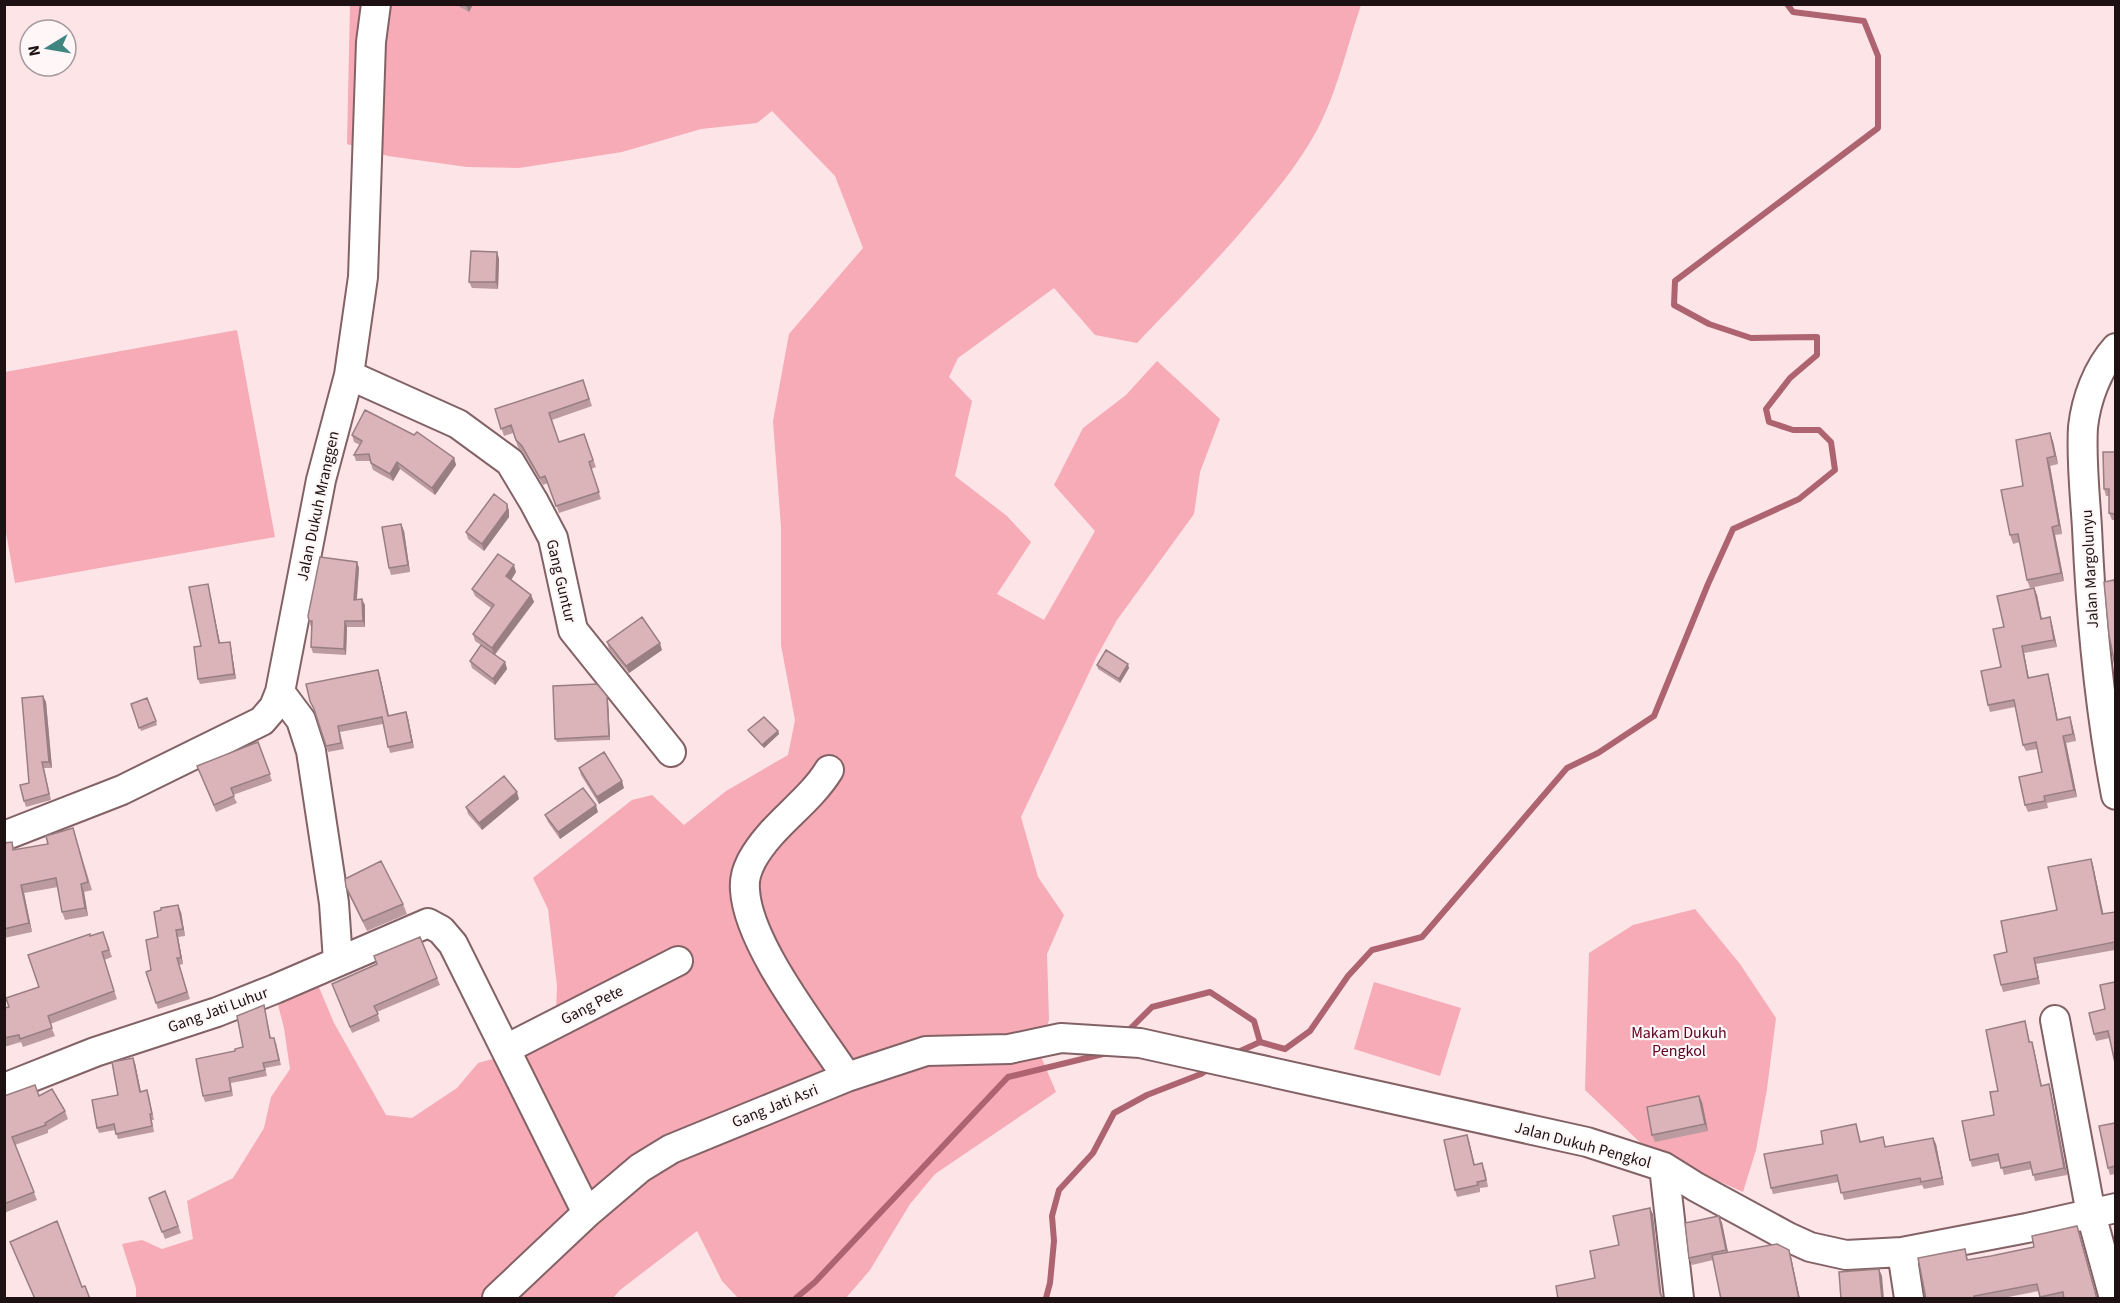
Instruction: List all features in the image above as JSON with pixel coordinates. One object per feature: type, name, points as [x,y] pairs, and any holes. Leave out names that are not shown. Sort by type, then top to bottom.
[{"type":"street","name":"Jalan Dukuh Mranggen","points":[[4,836],[122,790],[262,721],[274,707],[280,692],[321,480],[349,375],[366,248],[369,85],[376,4]]},
{"type":"street","name":"Jalan Margolunyu","points":[[2115,348],[2092,390],[2083,428],[2089,579],[2097,677],[2115,795]]},
{"type":"street","name":"Gang Guntur","points":[[349,375],[458,424],[510,462],[553,538],[573,630],[671,752]]},
{"type":"street","points":[[280,692],[301,720],[311,751],[334,903],[338,961]]},
{"type":"street","points":[[830,770],[819,786],[772,831],[753,858],[745,873],[745,891],[750,914],[769,959],[847,1077]]},
{"type":"street","name":"Gang Jati Luhur","points":[[4,1088],[95,1052],[217,1012],[428,923],[441,930],[453,944],[506,1049]]},
{"type":"street","name":"Gang Pete","points":[[506,1049],[678,961]]},
{"type":"street","points":[[2055,1020],[2103,1211],[2114,1299]]},
{"type":"street","name":"Gang Jati Asri","points":[[497,1299],[587,1213],[640,1168],[671,1149],[847,1077],[926,1051],[1010,1049],[1061,1038],[1107,1040]]},
{"type":"street","name":"Jalan Dukuh Pengkol","points":[[1107,1040],[1140,1043],[1587,1142],[1664,1167],[1810,1247],[1846,1255],[1902,1252],[2103,1211]]},
{"type":"street","points":[[506,1049],[587,1213]]},
{"type":"street","points":[[1664,1167],[1679,1299]]},
{"type":"street","points":[[1902,1252],[1909,1299]]},
{"type":"green space","points":[[350,5],[1361,5],[1327,108],[1299,160],[1238,235],[1137,343],[1095,335],[1054,288],[958,358],[949,377],[972,401],[955,476],[1007,516],[1031,542],[997,594],[1044,620],[1095,531],[1054,485],[1083,428],[1126,395],[1157,361],[1220,419],[1200,472],[1194,514],[1117,620],[1096,658],[1021,817],[1038,877],[1064,915],[1047,954],[1049,1020],[1039,1052],[1056,1092],[935,1174],[910,1204],[870,1270],[846,1298],[738,1298],[722,1281],[697,1231],[620,1290],[613,1298],[136,1298],[136,1288],[122,1244],[142,1240],[162,1249],[193,1239],[187,1201],[233,1178],[264,1128],[271,1097],[290,1069],[284,1028],[276,997],[318,985],[334,1023],[386,1115],[412,1118],[457,1088],[478,1063],[555,1042],[557,986],[548,909],[533,878],[632,800],[652,795],[684,825],[726,791],[788,755],[795,720],[781,645],[781,527],[773,421],[789,334],[863,248],[835,176],[772,111],[757,123],[701,129],[622,152],[519,168],[467,167],[388,156],[347,144]]},
{"type":"green space","points":[[237,330],[275,537],[15,583],[5,527],[5,372]]},
{"type":"green space","name":"Makam Dukuh Pengkol","points":[[1695,909],[1740,964],[1776,1018],[1756,1150],[1743,1192],[1647,1149],[1585,1090],[1589,953],[1633,925]]},
{"type":"green space","points":[[1374,982],[1461,1008],[1440,1076],[1354,1049]]},
{"type":"building","points":[[471,251],[497,252],[496,282],[469,282]]},
{"type":"building","points":[[583,380],[589,399],[549,413],[559,442],[584,434],[593,460],[589,462],[599,492],[556,506],[545,476],[540,478],[522,446],[516,440],[511,425],[501,429],[495,409]]},
{"type":"building","points":[[365,410],[414,435],[417,432],[454,458],[432,488],[397,462],[390,474],[371,463],[369,454],[354,455],[362,441],[352,435]]},
{"type":"building","points":[[2050,433],[2055,456],[2047,458],[2059,525],[2052,527],[2061,573],[2027,580],[2018,534],[2010,535],[2001,490],[2023,486],[2016,440]]},
{"type":"building","points":[[2103,452],[2115,452],[2115,514],[2109,513],[2109,489],[2104,489]]},
{"type":"building","points":[[494,494],[507,504],[507,510],[482,544],[466,532]]},
{"type":"building","points":[[401,524],[408,565],[389,568],[382,527]]},
{"type":"building","points":[[498,554],[514,565],[506,576],[531,595],[492,648],[473,634],[494,605],[472,589]]},
{"type":"building","points":[[320,557],[357,562],[354,600],[362,599],[363,621],[345,621],[344,649],[311,647],[312,621],[309,621],[308,616]]},
{"type":"building","points":[[2114,580],[2115,666],[2109,635],[2104,582]]},
{"type":"building","points":[[208,584],[219,643],[230,642],[234,674],[198,679],[194,647],[201,646],[189,587]]},
{"type":"building","points":[[2034,588],[2041,619],[2050,617],[2054,640],[2022,646],[2028,678],[2048,674],[2057,720],[2070,717],[2073,734],[2063,736],[2074,790],[2044,796],[2045,801],[2025,805],[2019,777],[2042,772],[2036,742],[2023,745],[2014,700],[1988,705],[1981,671],[2001,667],[1993,629],[2004,627],[1997,596]]},
{"type":"building","points":[[642,617],[660,643],[626,666],[607,642]]},
{"type":"building","points":[[481,645],[505,662],[493,679],[470,661]]},
{"type":"building","points":[[1106,650],[1128,664],[1119,679],[1097,665]]},
{"type":"building","points":[[378,670],[388,716],[406,712],[412,742],[388,747],[382,717],[338,726],[341,743],[326,746],[306,684]]},
{"type":"building","points":[[597,684],[607,696],[609,736],[555,739],[553,686]]},
{"type":"building","points":[[43,696],[49,762],[42,762],[49,794],[24,801],[20,785],[29,783],[22,698]]},
{"type":"building","points":[[147,698],[156,721],[139,728],[131,704]]},
{"type":"building","points":[[764,717],[778,731],[762,745],[748,730]]},
{"type":"building","points":[[258,742],[270,774],[231,788],[234,796],[214,805],[197,766]]},
{"type":"building","points":[[604,752],[622,781],[597,797],[579,768]]},
{"type":"building","points":[[504,776],[517,792],[479,823],[466,807]]},
{"type":"building","points":[[583,788],[596,805],[558,832],[545,815]]},
{"type":"building","points":[[73,828],[88,882],[81,884],[85,908],[62,912],[56,878],[21,885],[29,923],[4,929],[4,843],[12,842],[13,850],[48,844],[46,836]]},
{"type":"building","points":[[2091,859],[2102,914],[2115,912],[2115,942],[2034,958],[2038,978],[2001,985],[1994,955],[2007,952],[2001,921],[2057,910],[2048,867]]},
{"type":"building","points":[[381,861],[403,904],[363,921],[346,887],[345,879]]},
{"type":"building","points":[[178,905],[183,929],[176,930],[181,958],[177,958],[187,992],[156,1003],[146,972],[151,970],[146,940],[158,937],[154,912],[161,908]]},
{"type":"building","points":[[103,932],[109,950],[102,952],[114,991],[48,1016],[52,1028],[20,1039],[19,1035],[4,1038],[4,1008],[9,1007],[6,998],[39,987],[28,955],[90,934],[90,936]]},
{"type":"building","points":[[420,937],[437,978],[374,1006],[378,1014],[350,1027],[332,984],[377,964],[374,956]]},
{"type":"building","points":[[2115,982],[2115,1063],[2108,1031],[2094,1034],[2089,1013],[2105,1009],[2100,985]]},
{"type":"building","points":[[264,1005],[270,1038],[274,1038],[279,1060],[263,1063],[265,1070],[229,1078],[231,1091],[203,1096],[196,1059],[235,1051],[243,1047],[237,1016]]},
{"type":"building","points":[[2025,1021],[2041,1086],[2049,1084],[2064,1168],[2033,1175],[2030,1162],[2001,1168],[1998,1154],[1970,1160],[1962,1121],[1994,1115],[1990,1092],[1998,1091],[1986,1030]]},
{"type":"building","points":[[133,1058],[140,1092],[147,1090],[152,1126],[116,1134],[114,1124],[97,1128],[92,1100],[118,1095],[112,1062]]},
{"type":"building","points":[[35,1085],[39,1096],[52,1089],[65,1111],[45,1123],[46,1125],[12,1137],[34,1192],[4,1204],[4,1096]]},
{"type":"building","points":[[1699,1096],[1705,1124],[1652,1135],[1647,1107]]},
{"type":"building","points":[[2115,1123],[2115,1166],[2108,1168],[2099,1126]]},
{"type":"building","points":[[1856,1124],[1860,1142],[1883,1137],[1885,1147],[1933,1138],[1942,1178],[1921,1182],[1920,1178],[1841,1193],[1837,1175],[1771,1188],[1764,1154],[1823,1144],[1821,1131]]},
{"type":"building","points":[[1467,1135],[1474,1165],[1482,1163],[1486,1180],[1477,1182],[1478,1185],[1455,1190],[1444,1140]]},
{"type":"building","points":[[165,1191],[178,1226],[162,1232],[149,1198]]},
{"type":"building","points":[[1650,1208],[1660,1293],[1663,1299],[1558,1299],[1556,1286],[1595,1278],[1590,1251],[1619,1245],[1613,1216]]},
{"type":"building","points":[[1719,1216],[1726,1250],[1689,1258],[1685,1223]]},
{"type":"building","points":[[57,1221],[82,1287],[85,1286],[90,1299],[35,1299],[10,1242]]},
{"type":"building","points":[[2077,1226],[2097,1299],[2064,1299],[2063,1292],[2040,1297],[2037,1284],[1974,1296],[1974,1299],[1926,1299],[1918,1258],[1965,1249],[1967,1260],[1991,1256],[2034,1247],[2032,1236]]},
{"type":"building","points":[[1777,1244],[1789,1250],[1799,1299],[1721,1299],[1712,1255]]},
{"type":"building","points":[[1879,1269],[1882,1299],[1841,1299],[1839,1272]]},
{"type":"waterway","points":[[1126,1033],[1152,1007],[1210,992],[1254,1021],[1260,1042],[1285,1049],[1310,1031],[1348,976],[1372,950],[1422,937],[1567,768],[1598,753],[1654,716],[1733,529],[1799,499],[1835,470],[1831,442],[1819,430],[1793,430],[1769,422],[1766,409],[1790,378],[1817,355],[1817,337],[1751,338],[1709,324],[1674,305],[1675,281],[1878,128],[1878,56],[1864,21],[1793,12],[1787,4]]},
{"type":"waterway","points":[[1236,1053],[1260,1042]]},
{"type":"waterway","points":[[796,1298],[815,1282],[1008,1077],[1107,1053]]},
{"type":"waterway","points":[[1046,1298],[1050,1283],[1054,1241],[1052,1216],[1059,1190],[1093,1153],[1114,1113],[1147,1095],[1209,1069]]}]
